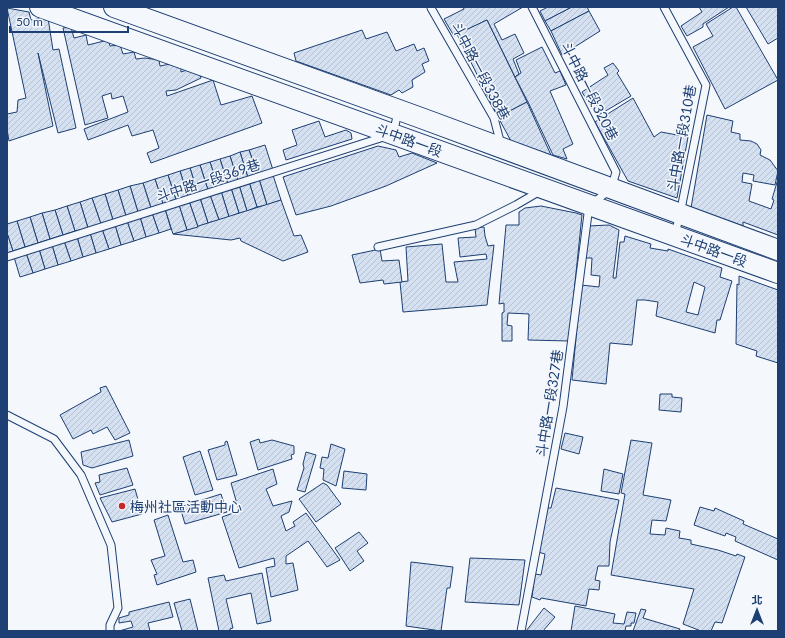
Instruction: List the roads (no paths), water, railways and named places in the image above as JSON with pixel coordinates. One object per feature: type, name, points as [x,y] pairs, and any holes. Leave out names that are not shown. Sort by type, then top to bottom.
[{"type":"main road","name":"斗中路一段","points":[[114,7],[399,110],[778,250]]},
{"type":"main road","name":"斗中路一段","points":[[51,9],[544,188],[589,206],[778,273]]},
{"type":"lane","name":"斗中路一段320巷","points":[[532,7],[616,172],[611,188]]},
{"type":"lane","name":"斗中路一段310巷","points":[[664,7],[706,85],[680,214],[674,236]]},
{"type":"lane","name":"斗中路一段338巷","points":[[431,8],[494,118],[502,149]]},
{"type":"lane","points":[[393,134],[399,110]]},
{"type":"lane","name":"斗中路一段369巷","points":[[7,257],[393,134]]},
{"type":"lane","points":[[378,247],[476,225],[516,205],[544,188]]},
{"type":"lane","points":[[589,206],[611,188]]},
{"type":"lane","name":"斗中路一段327巷","points":[[521,631],[563,407],[589,206]]},
{"type":"lane","points":[[7,415],[54,439],[81,476],[111,545],[118,608],[110,625],[110,631]]},
{"type":"place","name":"梅州社區活動中心","points":[[122,506]]}]
